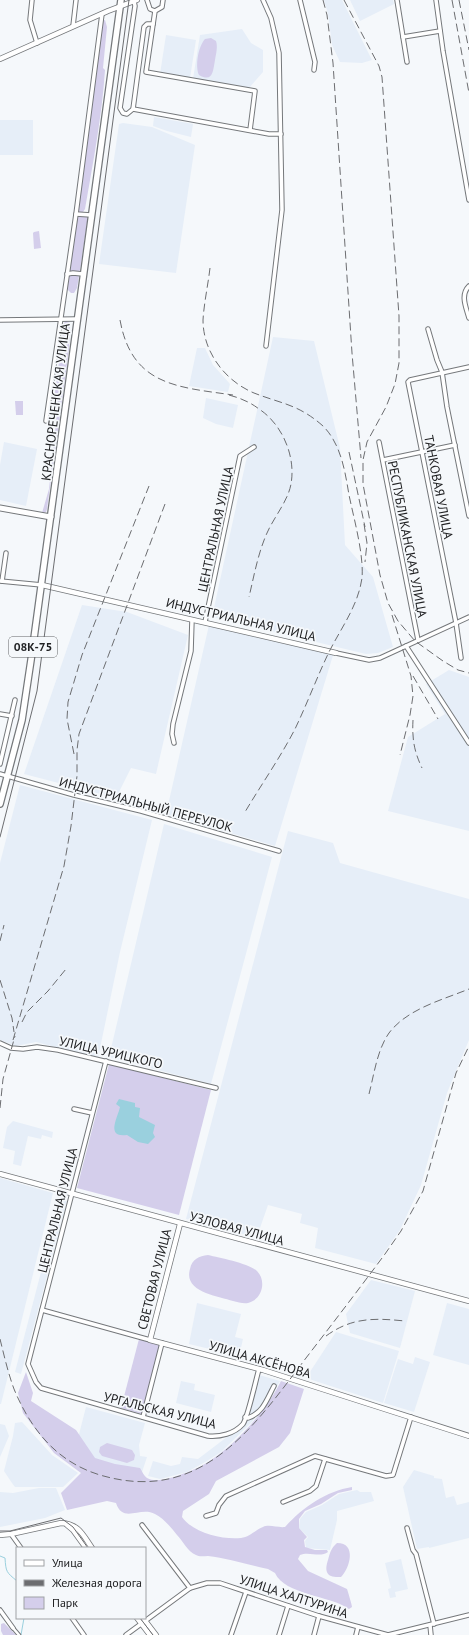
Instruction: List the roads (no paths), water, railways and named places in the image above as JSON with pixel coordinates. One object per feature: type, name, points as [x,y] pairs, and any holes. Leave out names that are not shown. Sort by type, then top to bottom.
[{"type":"main road","name":"КРАСНОРЕЧЕНСКАЯ УЛИЦА","points":[[0,804],[22,720],[42,585],[76,319],[113,62],[120,3]]},
{"type":"main road","points":[[0,508],[51,517]]},
{"type":"street","points":[[32,0],[30,20],[37,43]]},
{"type":"street","points":[[73,26],[76,0]]},
{"type":"street","points":[[147,0],[150,9],[155,11]]},
{"type":"street","points":[[155,11],[162,7],[163,0]]},
{"type":"street","points":[[263,0],[271,18],[279,53],[282,216],[266,346]]},
{"type":"street","points":[[300,0],[315,62],[314,70]]},
{"type":"street","points":[[397,0],[406,62]]},
{"type":"street","points":[[436,0],[469,200]]},
{"type":"street","points":[[0,59],[102,14],[120,3],[135,1],[120,108],[123,113],[127,114],[133,110],[269,134],[281,134]]},
{"type":"street","points":[[146,72],[155,11]]},
{"type":"street","points":[[46,421],[76,214],[102,14]]},
{"type":"street","points":[[133,110],[145,25],[153,24]]},
{"type":"street","points":[[403,37],[440,31]]},
{"type":"street","points":[[139,71],[255,91],[250,130]]},
{"type":"street","points":[[76,214],[91,215]]},
{"type":"street","points":[[67,274],[83,274]]},
{"type":"street","points":[[469,286],[465,290],[464,296],[469,318]]},
{"type":"street","points":[[0,320],[76,319]]},
{"type":"street","points":[[428,329],[442,372],[469,516]]},
{"type":"street","name":"ТАНКОВАЯ УЛИЦА","points":[[461,658],[456,623],[408,382],[410,380],[442,372],[469,367]]},
{"type":"street","name":"РЕСПУБЛИКАНСКАЯ УЛИЦА","points":[[379,442],[418,640]]},
{"type":"street","points":[[383,460],[455,445]]},
{"type":"street","name":"ЦЕНТРАЛЬНАЯ УЛИЦА","points":[[206,622],[240,456],[254,447]]},
{"type":"street","points":[[1,581],[6,553]]},
{"type":"street","name":"ИНДУСТРИАЛЬНАЯ УЛИЦА","points":[[1,581],[42,585],[361,658],[375,659],[469,617]]},
{"type":"street","points":[[174,743],[172,734],[191,650],[192,620]]},
{"type":"street","points":[[406,646],[469,743]]},
{"type":"street","points":[[0,764],[16,700]]},
{"type":"street","points":[[0,714],[12,716]]},
{"type":"street","name":"ИНДУСТРИАЛЬНЫЙ ПЕРЕУЛОК","points":[[0,774],[74,795],[141,811],[278,851]]},
{"type":"street","name":"УЛИЦА УРИЦКОГО","points":[[0,1044],[11,1048],[23,1049],[37,1047],[58,1050],[216,1088]]},
{"type":"street","name":"ЦЕНТРАЛЬНАЯ УЛИЦА","points":[[28,1364],[106,1062]]},
{"type":"street","points":[[74,1109],[92,1113]]},
{"type":"street","name":"УЗЛОВАЯ УЛИЦА","points":[[0,1174],[180,1224],[469,1301]]},
{"type":"street","name":"СВЕТОВАЯ УЛИЦА","points":[[150,1340],[180,1224]]},
{"type":"street","name":"УЛИЦА АКСЁНОВА","points":[[42,1310],[259,1369],[469,1436]]},
{"type":"street","name":"СВЕТОВАЯ УЛИЦА","points":[[143,1417],[162,1343]]},
{"type":"street","name":"УРГАЛЬСКАЯ УЛИЦА","points":[[28,1364],[36,1382],[42,1388],[214,1436],[220,1436],[232,1432],[243,1423],[259,1369]]},
{"type":"street","points":[[246,1417],[248,1418],[254,1416],[260,1412],[274,1386]]},
{"type":"street","points":[[206,1516],[216,1513],[219,1505],[226,1496],[315,1456],[386,1476],[393,1476],[411,1417]]},
{"type":"street","points":[[283,1502],[310,1491],[316,1486],[325,1459]]},
{"type":"street","points":[[61,1523],[73,1530],[85,1547]]},
{"type":"street","points":[[0,1534],[11,1534],[61,1523],[68,1523],[77,1527],[91,1547]]},
{"type":"street","points":[[142,1525],[190,1588],[146,1618]]},
{"type":"street","points":[[407,1528],[413,1550],[416,1554],[434,1624]]},
{"type":"street","points":[[11,1534],[20,1547]]},
{"type":"street","name":"УЛИЦА ХАЛТУРИНА","points":[[190,1588],[214,1583],[228,1585],[318,1616],[388,1635],[469,1615]]},
{"type":"street","points":[[231,1635],[246,1592]]},
{"type":"street","points":[[279,1635],[288,1606]]},
{"type":"street","points":[[0,1610],[19,1635]]},
{"type":"street","points":[[314,1635],[318,1616]]},
{"type":"street","points":[[73,1619],[84,1635]]},
{"type":"street","points":[[126,1635],[143,1620]]},
{"type":"street","points":[[143,1620],[150,1635]]},
{"type":"street","points":[[143,1620],[156,1635]]},
{"type":"street","points":[[430,1625],[431,1635]]},
{"type":"street","points":[[356,1635],[358,1627]]},
{"type":"water","points":[[119,1099],[135,1103],[135,1107],[140,1108],[139,1117],[155,1125],[153,1133],[155,1137],[148,1144],[138,1142],[127,1135],[120,1135],[116,1133],[114,1126],[120,1107],[116,1104]]},
{"type":"waterway","points":[[0,1556],[5,1558],[7,1571],[16,1580]]},
{"type":"waterway","points":[[21,1635],[24,1619]]},
{"type":"tram line","points":[[0,837],[37,691],[129,0]]},
{"type":"tram line","points":[[0,1531],[10,1531],[61,1518],[73,1527],[87,1547]]},
{"type":"tram line","points":[[141,1619],[153,1635]]},
{"type":"railway","points":[[323,0],[327,15],[333,63],[352,353],[361,458]]},
{"type":"railway","points":[[344,0],[379,66],[382,77],[399,316],[399,363],[395,384],[386,407],[367,442],[363,460],[363,484],[380,575],[388,603],[398,621],[415,641],[458,670],[469,673]]},
{"type":"railway","points":[[452,0],[469,93]]},
{"type":"railway","points":[[459,0],[469,50]]},
{"type":"railway","points":[[210,268],[203,320],[204,332],[211,354],[225,373],[243,388],[290,405],[306,413],[323,426],[329,433],[338,449],[344,467],[362,559],[362,578],[353,607],[329,652],[295,729],[245,812]]},
{"type":"railway","points":[[120,320],[126,342],[135,358],[147,371],[160,379],[176,385],[233,395]]},
{"type":"railway","points":[[229,395],[252,404],[267,415],[274,423],[286,442],[292,473],[291,484],[284,503],[270,527],[261,548],[249,597]]},
{"type":"railway","points":[[349,452],[365,527]]},
{"type":"railway","points":[[74,754],[67,719],[68,702],[82,655],[149,486]]},
{"type":"railway","points":[[13,1040],[64,866],[71,826],[77,776],[77,750],[79,734],[165,504]]},
{"type":"railway","points":[[364,524],[367,543],[365,562]]},
{"type":"railway","points":[[392,615],[411,676],[413,696],[400,755]]},
{"type":"railway","points":[[413,676],[438,719]]},
{"type":"railway","points":[[413,720],[414,745],[422,768]]},
{"type":"railway","points":[[0,941],[4,925]]},
{"type":"railway","points":[[22,1022],[27,1012],[48,991],[66,969]]},
{"type":"railway","points":[[0,980],[12,1018],[14,1032]]},
{"type":"railway","points":[[369,1094],[376,1063],[382,1047],[389,1033],[396,1025],[415,1011],[469,989]]},
{"type":"railway","points":[[0,1108],[3,1079],[15,1036]]},
{"type":"railway","points":[[0,1339],[14,1389],[29,1418],[37,1431],[47,1442],[58,1453],[71,1462],[100,1475],[136,1481],[167,1479],[196,1470],[221,1454],[244,1434],[266,1410],[356,1293],[401,1231],[423,1191],[456,1073],[469,1046]]},
{"type":"railway","points":[[326,1336],[345,1325],[364,1320],[384,1319],[405,1321]]}]
